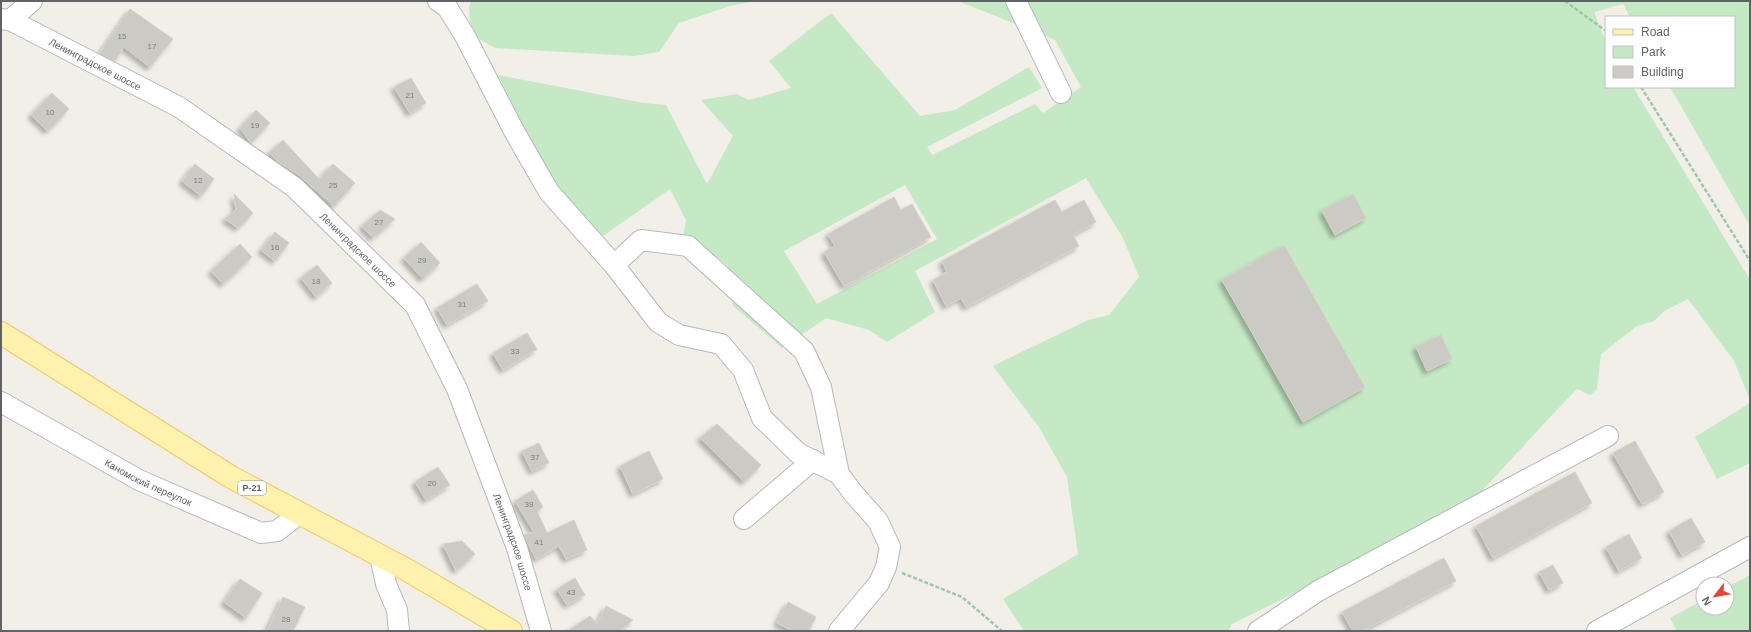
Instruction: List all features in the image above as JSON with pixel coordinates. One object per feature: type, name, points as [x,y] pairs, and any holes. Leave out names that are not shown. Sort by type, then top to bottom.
[{"type":"main road","name":"Р-21","points":[[1,332],[231,477],[380,556],[511,631]]},
{"type":"street","points":[[6,19],[32,1]]},
{"type":"street","points":[[438,1],[447,7],[465,36],[514,131],[549,192],[614,265],[658,322],[679,335],[721,344],[743,370],[762,418],[798,453],[839,474]]},
{"type":"street","points":[[1016,1],[1061,93]]},
{"type":"street","name":"Ленинградское шоссе","points":[[6,19],[179,107],[294,187],[415,305],[457,389],[517,548],[541,631]]},
{"type":"street","points":[[614,265],[641,240],[688,246],[804,351],[821,387],[839,474],[853,493],[878,521],[890,547],[886,567],[879,583],[839,631]]},
{"type":"street","name":"Каномский переулок","points":[[1,402],[139,480],[261,533],[276,531],[300,513]]},
{"type":"street","points":[[1258,631],[1318,590],[1608,436]]},
{"type":"street","points":[[744,519],[813,460]]},
{"type":"street","points":[[1597,631],[1750,547]]},
{"type":"street","points":[[380,556],[386,584],[397,610],[399,631]]},
{"type":"path","points":[[1565,1],[1605,30]]},
{"type":"path","points":[[1642,88],[1750,261]]},
{"type":"path","points":[[886,567],[962,597],[1002,631]]},
{"type":"green space","points":[[471,1],[757,1],[730,6],[679,23],[659,52],[634,56],[495,48],[471,34],[469,7]]},
{"type":"green space","points":[[958,1],[1750,1],[1750,226],[1671,88],[1735,88],[1735,16],[1629,16],[1623,4],[1594,12],[1605,40],[1605,88],[1634,88],[1750,280],[1750,400],[1734,361],[1688,299],[1664,311],[1654,321],[1637,326],[1601,354],[1597,389],[1590,395],[1577,389],[1479,494],[1333,574],[1232,624],[1228,631],[1024,631],[1003,599],[1078,554],[1067,477],[1039,427],[993,366],[1088,320],[1109,315],[1139,277],[1123,238],[1086,178],[915,271],[935,312],[887,342],[869,330],[826,318],[782,348],[733,306],[728,266],[706,248],[694,264],[680,254],[686,220],[670,189],[603,236],[550,180],[498,75],[644,103],[666,105],[707,184],[733,136],[701,100],[737,94],[749,100],[791,88],[769,61],[831,13],[920,116],[955,110],[1029,67],[1042,88],[927,147],[932,155],[1035,104],[1043,113],[1081,87],[1055,40]],"holes":[[[905,185],[937,239],[817,304],[784,251]]]},
{"type":"green space","points":[[1750,403],[1750,463],[1717,479],[1695,437]]},
{"type":"green space","points":[[1750,575],[1750,631],[1677,631],[1670,618],[1695,604],[1695,616],[1735,616],[1735,583]]},
{"type":"building","points":[[130,9],[173,39],[150,67],[124,47],[115,61],[100,53]]},
{"type":"building","points":[[411,78],[426,103],[410,113],[394,87]]},
{"type":"building","points":[[52,93],[69,109],[48,131],[31,115]]},
{"type":"building","points":[[256,110],[270,123],[251,143],[240,128]]},
{"type":"building","points":[[283,140],[319,179],[333,164],[355,183],[334,206],[299,175],[277,161],[269,153]]},
{"type":"building","points":[[195,164],[214,179],[201,196],[182,181]]},
{"type":"building","points":[[234,194],[253,213],[238,228],[225,219],[236,210]]},
{"type":"building","points":[[1353,194],[1366,218],[1335,235],[1322,211]]},
{"type":"building","points":[[894,197],[901,210],[912,204],[931,237],[844,286],[824,252],[835,246],[828,234]]},
{"type":"building","points":[[1055,200],[1062,212],[1084,200],[1096,222],[1073,235],[1079,246],[966,307],[961,298],[946,306],[933,280],[947,272],[942,261]]},
{"type":"building","points":[[380,210],[395,219],[373,238],[362,226]]},
{"type":"building","points":[[275,232],[289,243],[275,261],[261,250]]},
{"type":"building","points":[[421,242],[440,263],[423,279],[404,258]]},
{"type":"building","points":[[240,244],[252,257],[223,284],[211,271]]},
{"type":"building","points":[[1284,245],[1365,387],[1303,422],[1222,280]]},
{"type":"building","points":[[317,265],[332,283],[316,297],[301,278]]},
{"type":"building","points":[[477,284],[488,301],[447,325],[437,308]]},
{"type":"building","points":[[527,333],[537,349],[503,370],[493,353]]},
{"type":"building","points":[[1441,335],[1452,359],[1427,371],[1416,347]]},
{"type":"building","points":[[717,424],[761,465],[744,482],[700,438]]},
{"type":"building","points":[[1635,441],[1664,492],[1642,504],[1613,453]]},
{"type":"building","points":[[539,443],[549,463],[532,471],[522,451]]},
{"type":"building","points":[[649,451],[663,479],[633,494],[620,466]]},
{"type":"building","points":[[438,467],[450,485],[426,500],[415,482]]},
{"type":"building","points":[[1575,472],[1592,503],[1493,558],[1476,526]]},
{"type":"building","points":[[533,490],[543,507],[537,511],[547,533],[574,520],[587,550],[566,559],[559,546],[536,559],[524,535],[534,532],[515,501]]},
{"type":"building","points":[[1691,518],[1705,542],[1682,555],[1669,531]]},
{"type":"building","points":[[1629,534],[1642,558],[1619,571],[1606,547]]},
{"type":"building","points":[[462,541],[475,554],[456,571],[443,544]]},
{"type":"building","points":[[1444,558],[1456,581],[1362,631],[1353,631],[1342,612]]},
{"type":"building","points":[[1553,565],[1563,583],[1549,590],[1539,572]]},
{"type":"building","points":[[575,578],[585,595],[567,605],[557,589]]},
{"type":"building","points":[[240,579],[262,593],[246,618],[224,602]]},
{"type":"building","points":[[283,597],[305,607],[293,631],[267,631]]},
{"type":"building","points":[[788,602],[816,617],[809,631],[793,631],[777,623]]},
{"type":"building","points":[[606,606],[633,620],[619,631],[568,631],[590,616],[597,624]]}]
